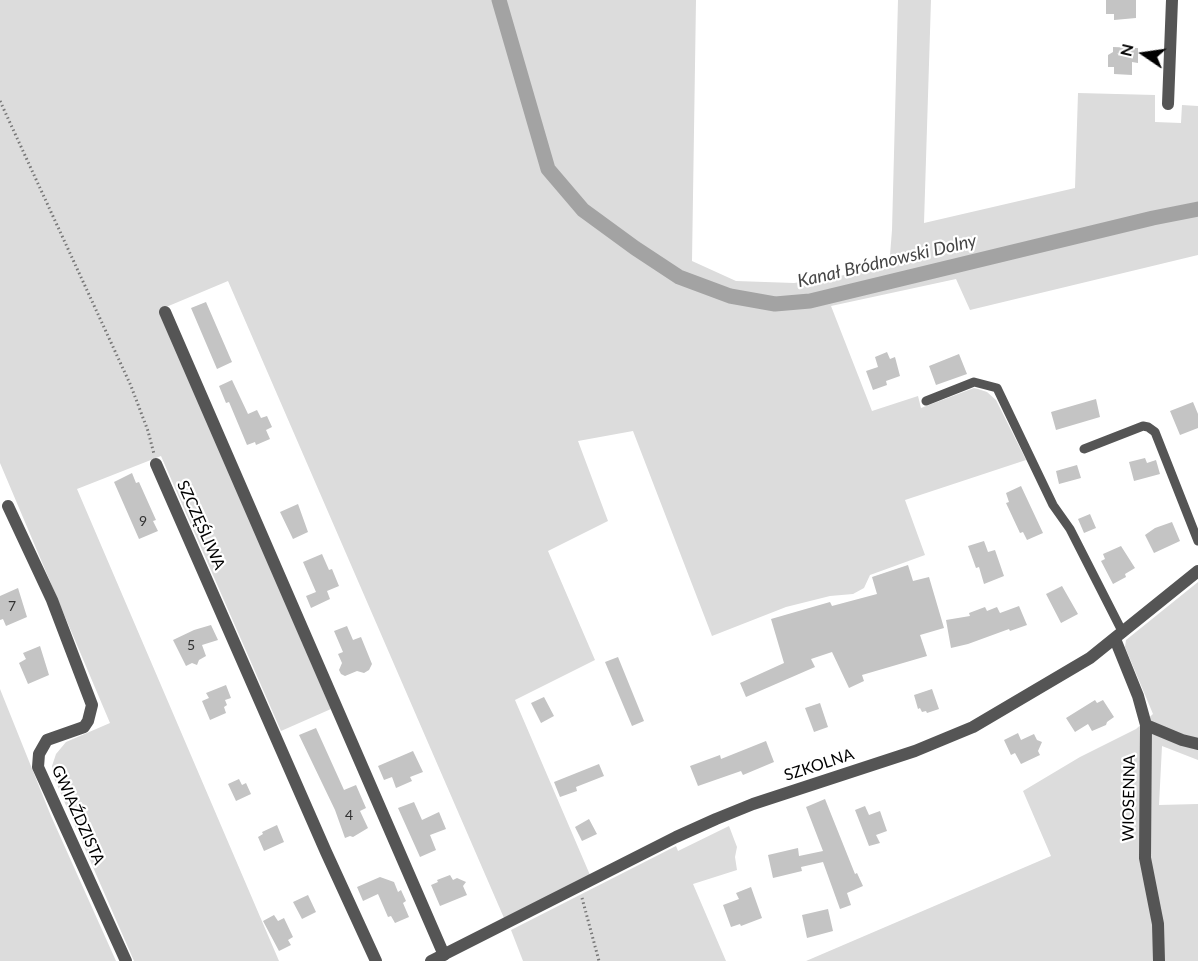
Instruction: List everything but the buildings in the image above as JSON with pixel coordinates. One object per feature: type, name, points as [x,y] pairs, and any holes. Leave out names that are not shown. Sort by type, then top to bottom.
[{"type":"street","points":[[1168,104],[1172,0]]},
{"type":"street","points":[[165,312],[444,955]]},
{"type":"street","name":"SZCZĘŚLIWA","points":[[156,464],[376,961]]},
{"type":"street","name":"GWIAŹDZISTA","points":[[8,506],[52,600],[92,705],[88,722],[84,727],[48,740],[39,754],[38,767],[126,961]]},
{"type":"street","name":"SZKOLNA","points":[[431,961],[676,837],[734,811],[915,751],[973,727],[1090,658],[1198,572]]},
{"type":"street","name":"WIOSENNA","points":[[1119,636],[1146,725],[1144,858],[1158,924],[1159,961]]},
{"type":"street","points":[[1146,725],[1198,744]]},
{"type":"lane","points":[[926,401],[974,382],[997,388],[1053,505],[1070,529],[1119,636]]},
{"type":"lane","points":[[1084,449],[1148,426],[1155,432],[1198,541]]},
{"type":"path","points":[[0,101],[131,386],[148,431],[156,464]]},
{"type":"path","points":[[579,888],[599,961]]},
{"type":"shaded area","points":[[0,0],[696,0],[692,261],[736,281],[794,283],[889,268],[898,0],[931,0],[924,223],[1075,188],[1078,93],[1155,95],[1155,122],[1181,123],[1182,105],[1198,106],[1198,255],[970,310],[956,279],[831,306],[872,411],[918,396],[921,408],[974,388],[978,389],[987,392],[996,400],[1026,460],[905,500],[925,555],[870,575],[864,588],[853,594],[830,596],[786,607],[712,636],[633,431],[578,441],[608,521],[548,551],[595,660],[515,700],[590,875],[504,918],[228,281],[159,310],[331,709],[281,731],[161,456],[77,489],[279,961],[134,961],[54,778],[52,766],[56,754],[66,742],[110,723],[0,463]]},
{"type":"shaded area","points":[[1198,582],[1198,760],[1162,746],[1159,805],[1198,804],[1198,961],[806,961],[1051,856],[1023,791],[1080,757],[1136,729],[1153,714],[1125,647],[1126,640]]},
{"type":"shaded area","points":[[0,689],[51,816],[116,961],[0,961]]},
{"type":"shaded area","points":[[729,826],[737,847],[735,857],[737,870],[693,884],[726,961],[523,961],[511,930],[676,846],[678,851]]},
{"type":"waterway","name":"Kanał Bródnowski Dolny","points":[[499,0],[548,169],[583,210],[635,248],[679,277],[730,296],[775,304],[810,301],[1198,209]]}]
